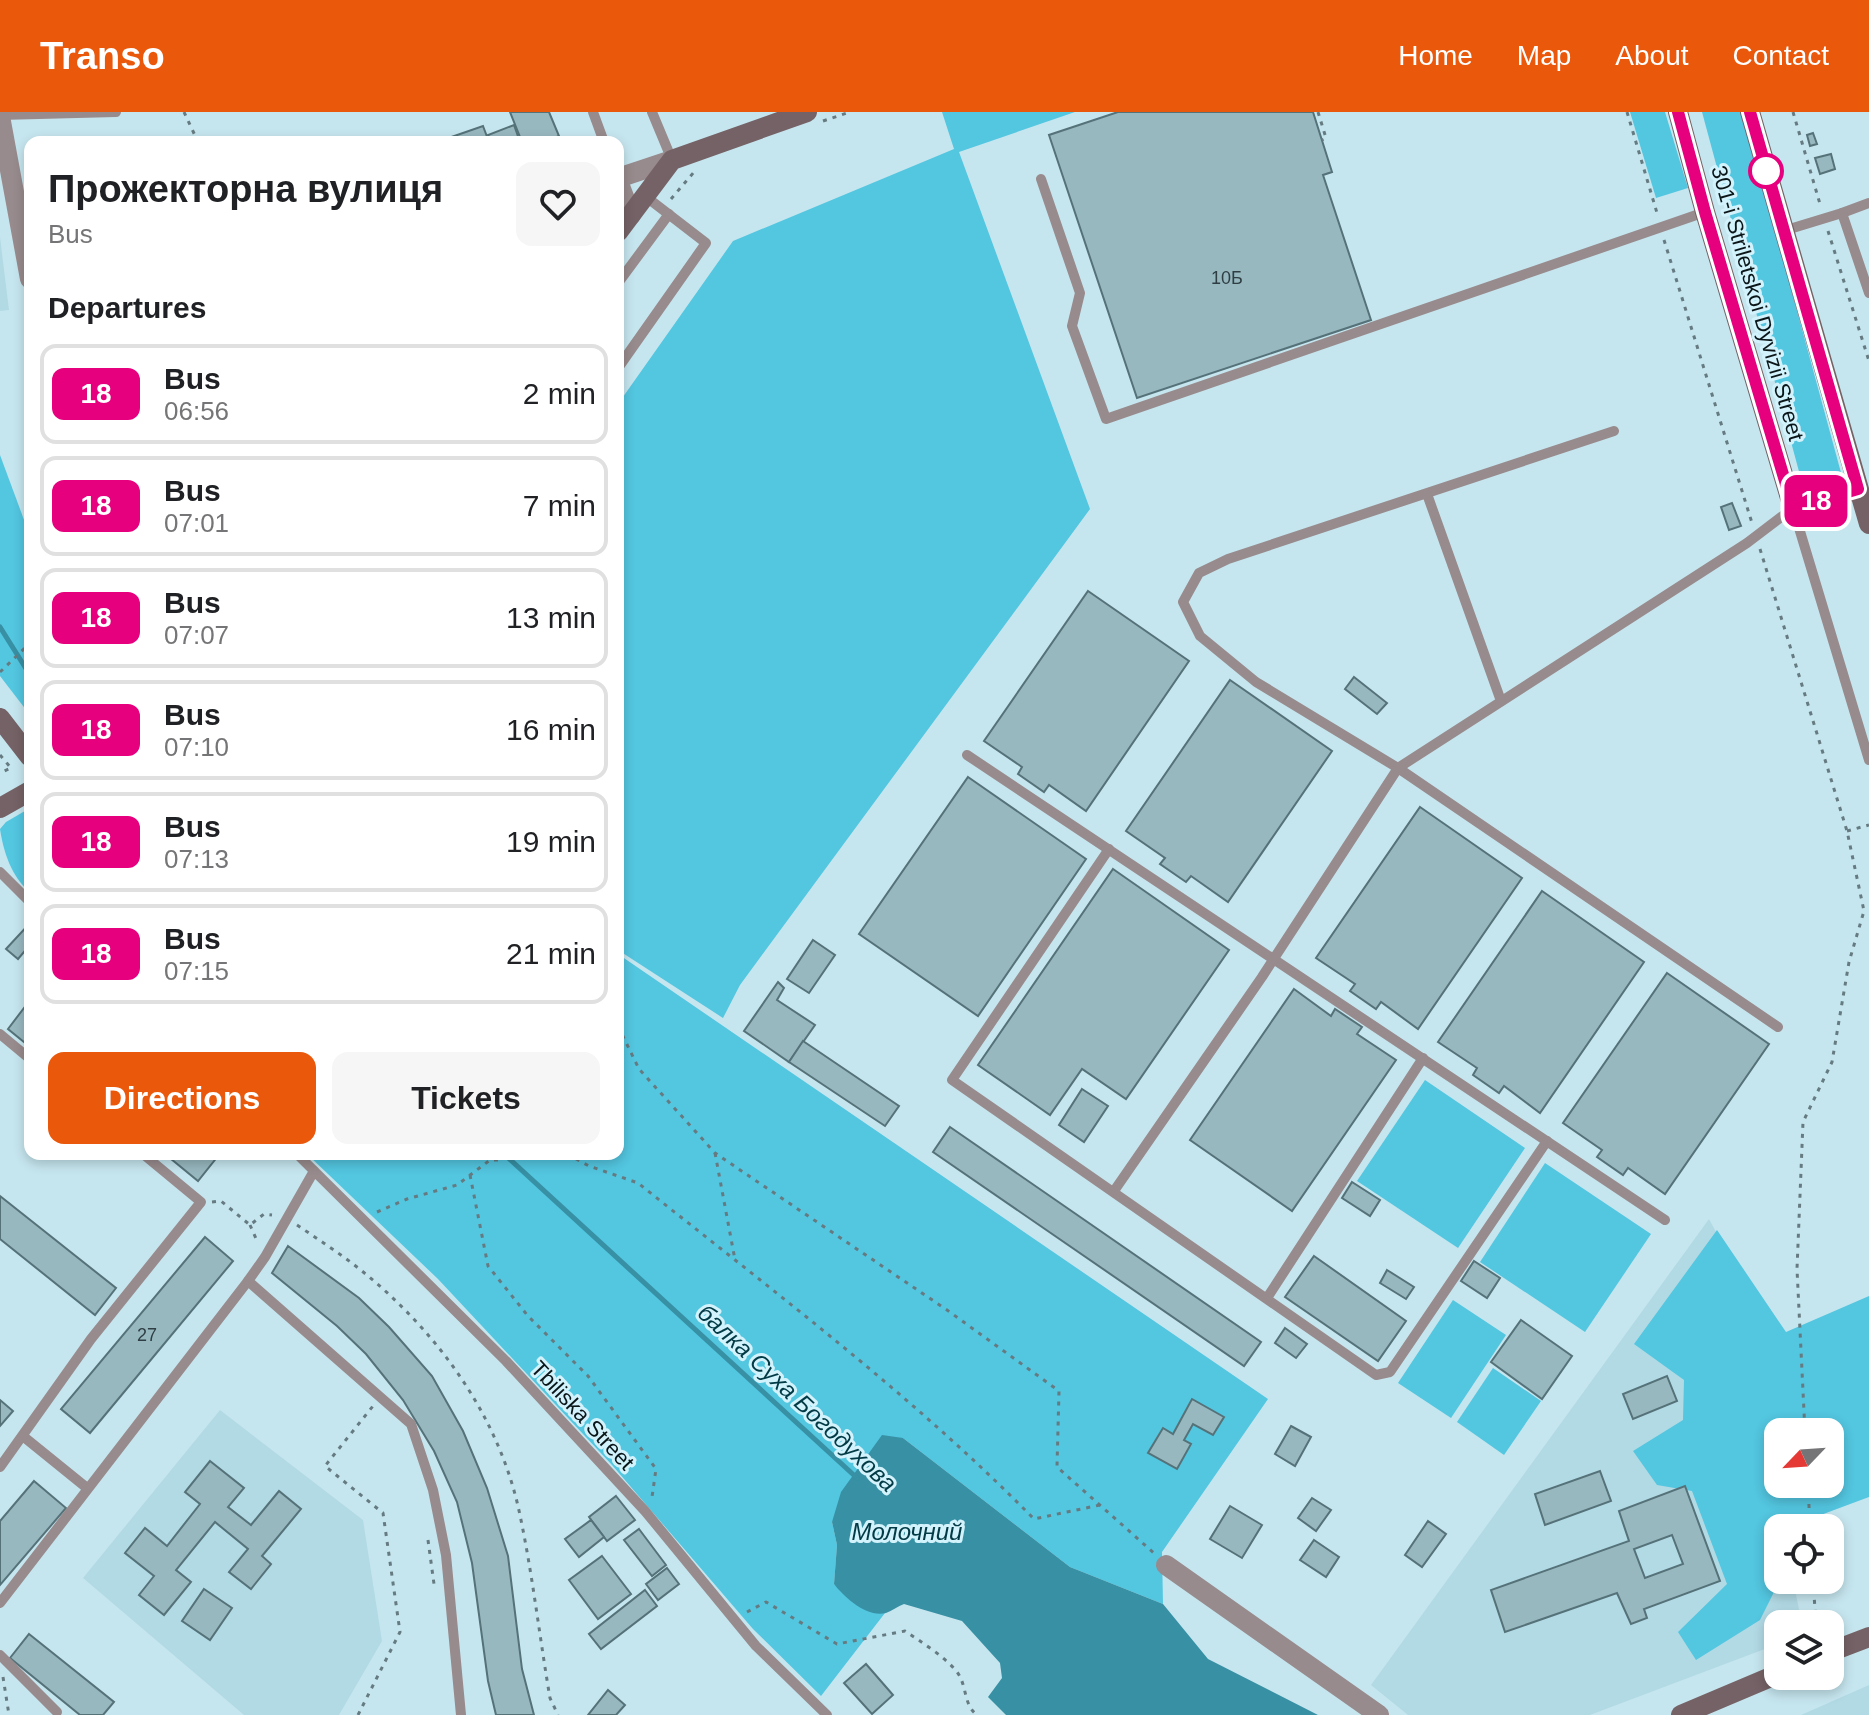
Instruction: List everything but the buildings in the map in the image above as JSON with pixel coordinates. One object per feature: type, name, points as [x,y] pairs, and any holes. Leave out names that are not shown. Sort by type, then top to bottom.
[{"type":"street","points":[[624,177],[807,112]]},
{"type":"street","name":"301-i Striletskoi Dyvizii Street","points":[[1678,112],[1793,508]]},
{"type":"street","name":"301-i Striletskoi Dyvizii Street","points":[[1750,112],[1869,524]]},
{"type":"street","points":[[0,116],[20,187],[24,224]]},
{"type":"street","points":[[624,223],[672,160]]},
{"type":"street","points":[[1793,508],[1858,489]]},
{"type":"street","points":[[0,718],[24,749]]},
{"type":"street","points":[[0,808],[24,794]]},
{"type":"street","points":[[1166,1565],[1379,1715]]},
{"type":"street","points":[[1844,1647],[1869,1637]]},
{"type":"street","points":[[1681,1715],[1764,1680]]},
{"type":"lane","points":[[0,116],[116,112]]},
{"type":"lane","points":[[593,112],[602,136]]},
{"type":"lane","points":[[652,112],[672,160]]},
{"type":"lane","points":[[1041,179],[1080,293],[1072,326],[1106,419],[1705,212]]},
{"type":"lane","points":[[624,359],[706,243],[645,196]]},
{"type":"lane","points":[[1783,231],[1869,203]]},
{"type":"lane","points":[[1842,213],[1869,293]]},
{"type":"lane","points":[[624,275],[669,214]]},
{"type":"lane","points":[[1614,431],[1228,559],[1199,573],[1183,602],[1200,636],[1256,682],[1398,768],[1778,1027]]},
{"type":"lane","points":[[1427,494],[1501,701]]},
{"type":"lane","points":[[1114,1191],[1274,959],[1398,768],[1793,508],[1869,760]]},
{"type":"lane","points":[[967,755],[1665,1220]]},
{"type":"lane","points":[[1109,849],[952,1080],[1376,1375],[1390,1372],[1547,1141]]},
{"type":"lane","points":[[0,872],[24,896]]},
{"type":"lane","points":[[0,1034],[24,1054]]},
{"type":"lane","points":[[1267,1298],[1423,1058]]},
{"type":"lane","points":[[0,1467],[4,1454],[24,1437],[91,1339],[201,1202],[150,1160]]},
{"type":"lane","name":"Tbiliska Street","points":[[303,1160],[506,1361],[649,1517],[756,1646],[827,1715]]},
{"type":"lane","points":[[0,1603],[248,1281],[314,1171]]},
{"type":"lane","points":[[248,1281],[411,1424],[433,1490],[446,1555],[461,1715]]},
{"type":"lane","points":[[24,1437],[87,1488]]},
{"type":"lane","points":[[0,1655],[57,1712]]},
{"type":"path","points":[[184,112],[195,136]]},
{"type":"path","points":[[1318,112],[1326,138],[1322,140]]},
{"type":"path","points":[[1627,112],[1847,831],[1864,911],[1849,962],[1832,1062],[1803,1122],[1797,1269],[1804,1418]]},
{"type":"path","points":[[1793,112],[1869,361]]},
{"type":"path","points":[[0,672],[24,649]]},
{"type":"path","points":[[0,755],[11,768],[0,773]]},
{"type":"path","points":[[1847,831],[1869,825]]},
{"type":"path","points":[[624,1038],[639,1069],[715,1153],[947,1310],[1059,1391],[1057,1467],[1166,1565]]},
{"type":"path","points":[[715,1153],[736,1262]]},
{"type":"path","points":[[362,1218],[407,1199],[457,1185],[490,1160]]},
{"type":"path","points":[[578,1160],[638,1183],[900,1393],[981,1465],[1034,1519],[1100,1505]]},
{"type":"path","points":[[470,1175],[488,1266],[528,1316],[588,1376],[656,1469],[649,1517]]},
{"type":"path","points":[[201,1202],[221,1201],[250,1225],[264,1214],[288,1217],[362,1271],[416,1321],[463,1378],[491,1428],[517,1503],[550,1698],[558,1715]]},
{"type":"path","points":[[358,1715],[400,1632],[383,1513],[325,1466],[373,1406],[382,1414]]},
{"type":"path","points":[[427,1533],[434,1589]]},
{"type":"path","points":[[734,1619],[766,1602],[837,1644],[905,1631],[959,1674],[970,1709],[977,1715]]},
{"type":"path","points":[[2,1672],[9,1715]]},
{"type":"shaded area","points":[[942,112],[1075,112],[959,152],[1090,509],[740,985],[723,1018],[624,954],[624,395],[733,241],[954,149]]},
{"type":"shaded area","points":[[1630,112],[1665,112],[1688,188],[1656,198]]},
{"type":"shaded area","points":[[1702,112],[1743,112],[1843,480],[1804,490]]},
{"type":"shaded area","points":[[0,237],[9,310],[0,311]]},
{"type":"shaded area","points":[[0,455],[24,520],[24,707],[0,676]]},
{"type":"shaded area","points":[[24,812],[24,886],[9,864],[4,847],[0,829]]},
{"type":"shaded area","points":[[624,958],[1268,1399],[1162,1552],[1163,1604],[1070,1567],[903,1438],[832,1522],[837,1545],[834,1584],[872,1611],[885,1613],[821,1696],[753,1629],[612,1465],[438,1279],[313,1160],[624,1160]]},
{"type":"shaded area","points":[[1425,1080],[1525,1148],[1458,1248],[1357,1181]]},
{"type":"shaded area","points":[[1545,1163],[1651,1234],[1585,1332],[1480,1262]]},
{"type":"shaded area","points":[[1709,1219],[1777,1343],[1777,1418],[1764,1418],[1764,1498],[1778,1498],[1778,1514],[1764,1514],[1764,1594],[1796,1594],[1799,1610],[1764,1610],[1764,1649],[1590,1715],[1408,1715],[1371,1685]]},
{"type":"shaded area","points":[[1717,1230],[1786,1332],[1869,1296],[1869,1497],[1823,1514],[1764,1514],[1764,1594],[1773,1594],[1760,1620],[1696,1660],[1678,1632],[1727,1584],[1692,1491],[1657,1485],[1633,1451],[1683,1420],[1684,1380],[1634,1344]]},
{"type":"shaded area","points":[[1453,1300],[1506,1335],[1451,1418],[1398,1383]]},
{"type":"shaded area","points":[[1493,1368],[1541,1401],[1504,1455],[1457,1422]]},
{"type":"shaded area","points":[[220,1410],[363,1520],[382,1641],[339,1715],[244,1715],[83,1578]]},
{"type":"shaded area","points":[[1869,1685],[1869,1715],[1801,1715]]},
{"type":"water","name":"Молочний","points":[[882,1435],[903,1438],[1070,1567],[1163,1604],[1208,1659],[1318,1715],[1006,1715],[988,1697],[1002,1678],[1000,1663],[962,1621],[904,1604],[886,1613],[871,1612],[850,1600],[834,1584],[837,1545],[832,1522],[841,1492]]},
{"type":"waterway","name":"балка Суха Богодухова","points":[[0,627],[24,665]]},
{"type":"waterway","name":"балка Суха Богодухова","points":[[511,1160],[857,1478]]},
{"type":"bus line","name":"18","points":[[1678,112],[1793,508],[1858,489],[1750,112]]}]
